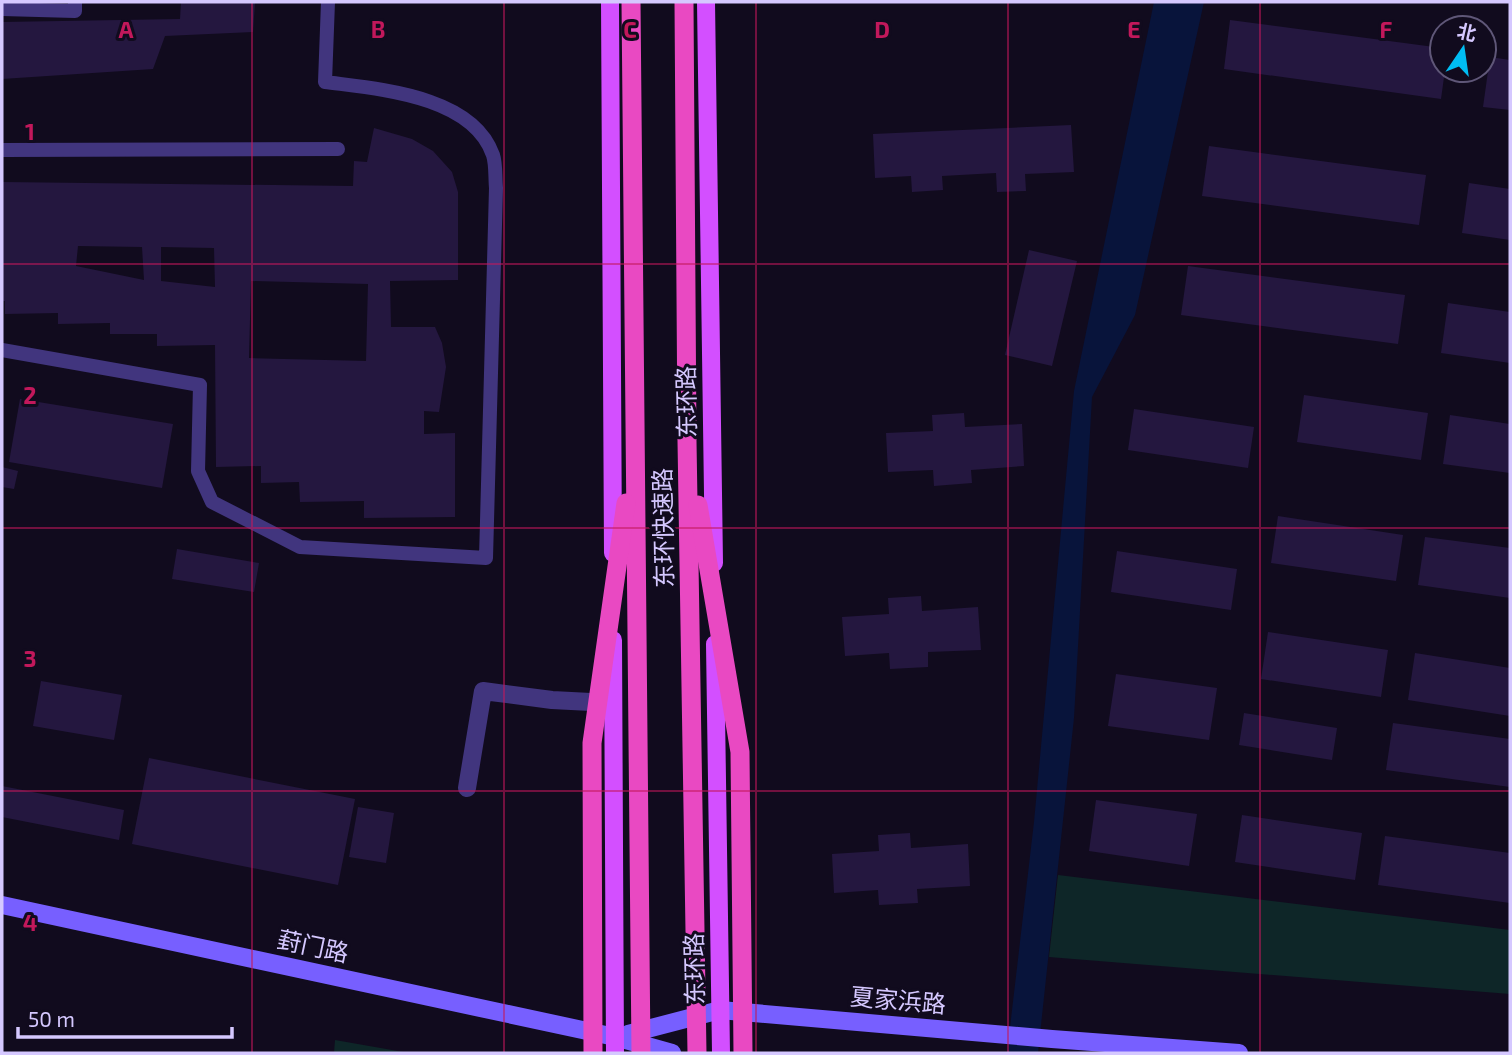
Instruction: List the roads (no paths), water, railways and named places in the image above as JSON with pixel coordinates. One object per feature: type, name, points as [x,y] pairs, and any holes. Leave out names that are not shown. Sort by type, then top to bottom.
[{"type":"highway","name":"东环快速路","points":[[631,2],[641,1053]]},
{"type":"highway","name":"东环快速路","points":[[684,2],[696,1053]]},
{"type":"highway","points":[[593,1053],[592,743],[635,440]]},
{"type":"highway","points":[[687,441],[740,752],[743,1053]]},
{"type":"main road","points":[[610,2],[615,1045],[672,1053]]},
{"type":"main road","name":"东环路","points":[[706,2],[721,1053]]},
{"type":"main road","name":"葑门路","points":[[2,905],[615,1045]]},
{"type":"main road","name":"夏家浜路","points":[[615,1045],[720,1010],[1052,1040],[1239,1053]]},
{"type":"street","points":[[467,788],[483,691],[552,700],[613,703]]},
{"type":"lane","points":[[2,9],[75,11],[75,2]]},
{"type":"lane","points":[[2,350],[200,385],[198,471],[212,502],[300,547],[486,558],[496,188],[494,156],[482,136],[462,118],[436,105],[404,93],[325,82],[328,2]]},
{"type":"lane","points":[[2,150],[338,149]]},
{"type":"water","points":[[1154,2],[1204,2],[1135,315],[1092,397],[1074,718],[1038,1053],[1007,1053],[1034,822],[1074,391]]}]
